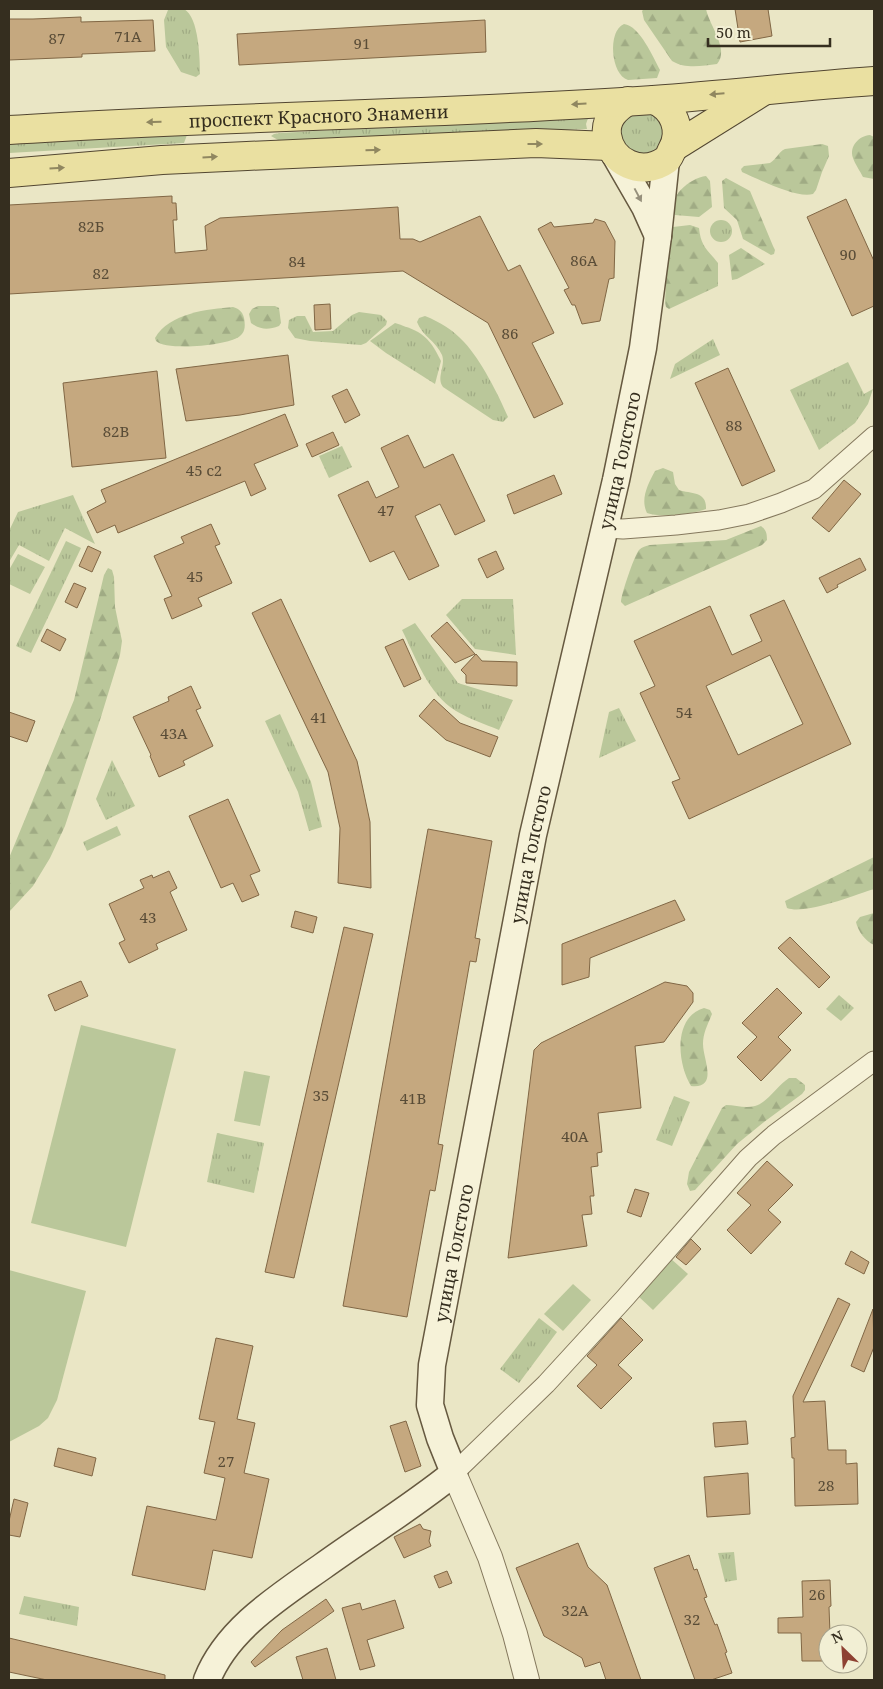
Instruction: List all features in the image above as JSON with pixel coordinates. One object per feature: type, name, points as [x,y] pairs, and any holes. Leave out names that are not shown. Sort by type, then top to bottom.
[{"type":"main road","name":"проспект Красного Знамени","points":[[9,130],[102,124],[641,100],[874,80]]},
{"type":"main road","name":"проспект Красного Знамени","points":[[9,173],[152,161],[536,144],[612,151],[628,164],[638,167],[649,166],[766,90]]},
{"type":"main road","points":[[658,236],[645,207],[612,151],[607,133],[610,117],[616,108],[641,100],[660,102],[668,109],[677,127],[677,136],[670,153]]},
{"type":"main road","points":[[247,119],[251,130],[252,142],[247,156]]},
{"type":"main road","name":"улица Толстого","points":[[454,1473],[440,1438],[430,1405],[432,1365],[533,835],[605,528],[644,348],[670,153]]},
{"type":"main road","points":[[207,1680],[214,1664],[232,1640],[271,1604],[420,1500],[454,1473]]},
{"type":"street","points":[[605,528],[623,529],[676,525],[749,514],[814,489],[874,436]]},
{"type":"street","points":[[454,1473],[546,1384],[624,1299],[748,1158],[774,1135],[874,1061]]},
{"type":"street","name":"улица Толстого","points":[[454,1473],[490,1557],[515,1634],[527,1680]]},
{"type":"green space","points":[[184,9],[193,20],[198,39],[200,59],[200,74],[196,77],[181,72],[166,47],[164,20],[168,10]]},
{"type":"green space","points":[[644,9],[706,9],[720,45],[721,52],[717,64],[688,66],[672,61],[644,20],[642,11]]},
{"type":"green space","points":[[624,24],[630,26],[641,36],[660,70],[657,78],[628,80],[618,70],[613,53],[613,43],[619,28]]},
{"type":"green space","points":[[651,111],[665,127],[660,148],[644,156],[625,148],[621,128],[628,115]]},
{"type":"green space","points":[[589,115],[586,124],[587,129],[278,140],[271,136],[281,133]]},
{"type":"green space","points":[[185,131],[187,135],[184,143],[9,153],[9,143]]},
{"type":"green space","points":[[870,135],[874,137],[874,179],[863,177],[852,154],[852,149],[856,142],[862,137]]},
{"type":"green space","points":[[822,144],[828,146],[829,156],[813,194],[797,194],[788,191],[742,172],[741,169],[744,166],[770,163],[785,149]]},
{"type":"green space","points":[[706,176],[710,181],[712,207],[699,217],[675,215],[673,208],[677,195],[693,180]]},
{"type":"green space","points":[[726,178],[750,191],[775,250],[774,254],[771,255],[743,239],[737,220],[724,208],[722,181]]},
{"type":"green space","points":[[721,220],[729,223],[732,231],[729,239],[721,242],[713,239],[710,231],[713,223]]},
{"type":"green space","points":[[690,225],[699,228],[703,244],[718,263],[718,286],[669,309],[666,307],[665,302],[669,234],[673,227]]},
{"type":"green space","points":[[741,248],[765,264],[732,280],[729,255]]},
{"type":"green space","points":[[258,306],[275,306],[279,308],[281,323],[279,326],[265,329],[251,323],[249,314],[252,309]]},
{"type":"green space","points":[[233,307],[241,312],[244,318],[244,330],[240,336],[211,345],[197,346],[172,346],[156,341],[155,338],[161,330],[179,318],[201,311]]},
{"type":"green space","points":[[359,312],[381,315],[387,321],[386,325],[366,343],[361,345],[295,338],[288,328],[289,320],[297,316],[305,316],[313,332],[333,331],[352,315]]},
{"type":"green space","points":[[425,316],[451,330],[477,358],[508,417],[503,422],[493,420],[443,387],[440,379],[443,363],[442,355],[417,322],[419,318]]},
{"type":"green space","points":[[395,323],[418,332],[432,345],[441,361],[435,384],[370,341]]},
{"type":"green space","points":[[713,339],[720,355],[670,379],[675,364]]},
{"type":"green space","points":[[848,362],[864,394],[873,389],[868,404],[855,423],[819,450],[790,390]]},
{"type":"green space","points":[[342,446],[352,467],[329,478],[319,456]]},
{"type":"green space","points":[[663,468],[673,472],[675,484],[679,490],[701,496],[706,503],[706,509],[676,515],[647,513],[644,502],[648,486],[655,471]]},
{"type":"green space","points":[[73,495],[95,544],[65,528],[49,561],[19,545],[9,562],[9,531],[18,512]]},
{"type":"green space","points":[[761,526],[765,530],[767,538],[762,545],[625,606],[621,602],[625,584],[634,560],[639,550],[643,547],[726,540]]},
{"type":"green space","points":[[66,541],[81,548],[31,653],[16,646]]},
{"type":"green space","points":[[18,554],[45,567],[30,594],[9,584],[9,570]]},
{"type":"green space","points":[[108,568],[112,570],[114,577],[115,607],[122,641],[120,655],[65,826],[50,858],[33,886],[9,912],[9,858],[74,700],[104,575]]},
{"type":"green space","points":[[462,599],[513,599],[516,655],[475,649],[446,615]]},
{"type":"green space","points":[[415,623],[458,683],[513,700],[499,730],[456,711],[446,704],[430,685],[402,630]]},
{"type":"green space","points":[[619,708],[636,741],[599,758],[609,712]]},
{"type":"green space","points":[[280,714],[311,782],[322,827],[309,831],[298,792],[265,721]]},
{"type":"green space","points":[[112,760],[135,806],[106,820],[96,799]]},
{"type":"green space","points":[[117,826],[121,835],[87,851],[83,842]]},
{"type":"green space","points":[[874,857],[874,889],[817,907],[806,909],[787,908],[785,901]]},
{"type":"green space","points":[[874,913],[874,945],[862,935],[856,922],[860,917]]},
{"type":"green space","points":[[839,995],[854,1008],[841,1021],[826,1009]]},
{"type":"green space","points":[[704,1008],[710,1010],[712,1014],[703,1040],[708,1072],[707,1078],[705,1083],[700,1086],[691,1086],[683,1065],[681,1042],[687,1021],[694,1013]]},
{"type":"green space","points":[[81,1025],[176,1049],[126,1247],[31,1223]]},
{"type":"green space","points":[[244,1071],[270,1076],[260,1126],[234,1121]]},
{"type":"green space","points":[[789,1078],[796,1078],[805,1085],[805,1090],[802,1094],[737,1144],[695,1190],[690,1191],[687,1184],[689,1172],[722,1108],[726,1105],[755,1106],[768,1098]]},
{"type":"green space","points":[[674,1096],[690,1102],[672,1146],[656,1140]]},
{"type":"green space","points":[[217,1133],[264,1143],[254,1193],[207,1182]]},
{"type":"green space","points":[[670,1258],[688,1274],[653,1310],[637,1295]]},
{"type":"green space","points":[[9,1270],[86,1291],[57,1400],[48,1418],[39,1426],[9,1442]]},
{"type":"green space","points":[[573,1284],[591,1300],[563,1331],[544,1314]]},
{"type":"green space","points":[[539,1318],[557,1332],[519,1383],[500,1369]]},
{"type":"green space","points":[[734,1552],[737,1580],[725,1582],[718,1553]]},
{"type":"green space","points":[[24,1596],[79,1607],[77,1626],[19,1614]]},
{"type":"building","points":[[735,9],[768,9],[772,36],[740,42]]},
{"type":"building","points":[[81,17],[81,22],[153,20],[155,51],[9,60],[9,19]]},
{"type":"building","points":[[485,20],[486,52],[239,65],[237,34]]},
{"type":"building","points":[[172,196],[172,203],[176,203],[177,220],[173,220],[175,253],[207,250],[205,226],[220,218],[398,207],[400,239],[413,239],[420,242],[480,216],[508,271],[520,265],[554,333],[532,343],[563,404],[534,418],[488,323],[403,271],[9,294],[9,205]]},
{"type":"building","points":[[846,199],[874,261],[874,306],[852,316],[807,217]]},
{"type":"building","points":[[595,219],[605,222],[615,241],[614,278],[609,279],[600,321],[582,324],[575,305],[572,305],[564,290],[569,288],[538,229],[551,222],[554,227],[593,223]]},
{"type":"building","points":[[330,304],[331,329],[315,330],[314,305]]},
{"type":"building","points":[[288,355],[294,405],[240,415],[186,421],[176,369]]},
{"type":"building","points":[[728,368],[775,471],[742,486],[695,383]]},
{"type":"building","points":[[157,371],[166,458],[72,467],[63,383]]},
{"type":"building","points":[[347,389],[360,415],[345,423],[332,396]]},
{"type":"building","points":[[285,414],[298,446],[254,464],[266,489],[251,496],[245,481],[118,533],[115,525],[97,533],[87,512],[106,502],[101,490]]},
{"type":"building","points":[[333,432],[339,445],[312,457],[306,444]]},
{"type":"building","points":[[408,435],[424,468],[453,454],[485,521],[455,535],[440,504],[415,516],[439,566],[409,580],[394,551],[370,562],[338,495],[368,481],[376,498],[399,487],[381,448]]},
{"type":"building","points":[[554,475],[562,494],[514,514],[507,495]]},
{"type":"building","points":[[844,480],[861,494],[829,532],[812,518]]},
{"type":"building","points":[[211,524],[220,544],[215,546],[232,583],[198,598],[202,606],[172,619],[164,599],[172,596],[154,556],[184,543],[181,537]]},
{"type":"building","points":[[88,546],[101,552],[92,572],[79,566]]},
{"type":"building","points":[[496,551],[504,569],[487,578],[478,559]]},
{"type":"building","points":[[860,558],[866,570],[837,585],[838,587],[827,593],[819,578]]},
{"type":"building","points":[[74,583],[86,588],[77,608],[65,602]]},
{"type":"building","points":[[281,599],[357,761],[370,822],[371,888],[338,883],[340,828],[328,772],[252,613]]},
{"type":"building","points":[[784,600],[851,744],[689,819],[672,782],[680,779],[640,693],[655,686],[634,641],[710,606],[732,655],[762,641],[750,615]],"holes":[[[770,655],[803,724],[738,755],[706,686]]]},
{"type":"building","points":[[447,622],[475,654],[455,663],[431,636]]},
{"type":"building","points":[[47,629],[66,639],[60,651],[41,641]]},
{"type":"building","points":[[403,639],[421,679],[404,687],[385,647]]},
{"type":"building","points":[[476,654],[482,661],[517,662],[517,686],[466,683],[466,675],[461,670]]},
{"type":"building","points":[[191,686],[201,708],[196,710],[213,746],[183,761],[185,765],[159,777],[133,717],[169,701],[168,697]]},
{"type":"building","points":[[434,699],[460,723],[498,737],[490,757],[446,740],[419,716]]},
{"type":"building","points":[[9,712],[35,721],[27,742],[9,736]]},
{"type":"building","points":[[228,799],[260,871],[250,875],[259,895],[242,902],[233,883],[221,888],[189,816]]},
{"type":"building","points":[[428,829],[492,841],[475,938],[480,939],[476,962],[470,961],[438,1144],[443,1145],[435,1191],[430,1190],[407,1317],[343,1306]]},
{"type":"building","points":[[169,871],[177,888],[170,892],[187,930],[156,944],[158,949],[129,963],[119,943],[125,940],[109,904],[144,888],[140,880],[152,875],[153,878]]},
{"type":"building","points":[[675,900],[685,920],[590,958],[589,977],[562,985],[562,944]]},
{"type":"building","points":[[295,911],[317,917],[313,933],[291,927]]},
{"type":"building","points":[[344,927],[373,934],[294,1278],[265,1272]]},
{"type":"building","points":[[790,937],[830,977],[819,988],[778,948]]},
{"type":"building","points":[[81,981],[88,996],[55,1011],[48,995]]},
{"type":"building","points":[[665,982],[687,986],[693,993],[693,1002],[664,1042],[635,1046],[641,1108],[598,1113],[602,1152],[597,1153],[598,1166],[591,1167],[594,1196],[590,1196],[592,1214],[582,1215],[587,1246],[508,1258],[534,1050],[541,1043]]},
{"type":"building","points":[[777,988],[802,1013],[778,1037],[791,1050],[761,1081],[737,1057],[757,1037],[742,1023]]},
{"type":"building","points":[[767,1161],[793,1185],[768,1210],[781,1222],[751,1254],[727,1230],[751,1205],[737,1193]]},
{"type":"building","points":[[635,1189],[649,1193],[641,1217],[627,1212]]},
{"type":"building","points":[[691,1239],[701,1249],[686,1265],[676,1257]]},
{"type":"building","points":[[851,1251],[869,1262],[864,1274],[845,1264]]},
{"type":"building","points":[[838,1298],[850,1304],[803,1402],[825,1401],[828,1450],[846,1450],[846,1464],[857,1463],[858,1504],[795,1506],[794,1458],[792,1458],[791,1438],[795,1437],[793,1396]]},
{"type":"building","points":[[873,1309],[874,1347],[864,1372],[851,1366]]},
{"type":"building","points":[[621,1318],[643,1340],[618,1365],[632,1378],[601,1409],[577,1386],[597,1365],[587,1356]]},
{"type":"building","points":[[216,1338],[253,1346],[237,1419],[255,1423],[244,1473],[269,1479],[252,1558],[213,1550],[205,1590],[132,1575],[147,1506],[216,1520],[225,1478],[204,1473],[215,1422],[199,1419]]},
{"type":"building","points":[[406,1421],[421,1466],[405,1472],[390,1426]]},
{"type":"building","points":[[746,1421],[748,1444],[715,1447],[713,1423]]},
{"type":"building","points":[[58,1448],[96,1458],[92,1476],[54,1466]]},
{"type":"building","points":[[748,1473],[750,1514],[707,1517],[704,1477]]},
{"type":"building","points":[[14,1499],[28,1503],[20,1537],[9,1535],[9,1521]]},
{"type":"building","points":[[420,1524],[423,1529],[431,1531],[429,1541],[431,1546],[404,1558],[394,1537]]},
{"type":"building","points":[[578,1543],[588,1567],[607,1585],[641,1680],[606,1680],[600,1662],[585,1667],[582,1658],[544,1636],[516,1568]]},
{"type":"building","points":[[689,1555],[694,1570],[697,1569],[707,1597],[704,1598],[715,1625],[717,1624],[732,1673],[711,1680],[695,1680],[654,1568]]},
{"type":"building","points":[[447,1571],[452,1583],[439,1588],[434,1576]]},
{"type":"building","points":[[830,1580],[830,1624],[818,1624],[818,1661],[802,1661],[801,1633],[778,1633],[778,1618],[803,1617],[802,1581]]},
{"type":"building","points":[[326,1599],[334,1611],[255,1667],[251,1662],[282,1630]]},
{"type":"building","points":[[395,1600],[404,1628],[367,1640],[375,1666],[360,1670],[342,1608],[360,1603],[362,1610]]},
{"type":"building","points":[[9,1638],[165,1675],[165,1680],[47,1680],[9,1672]]},
{"type":"building","points":[[327,1648],[336,1680],[303,1680],[296,1657]]}]
